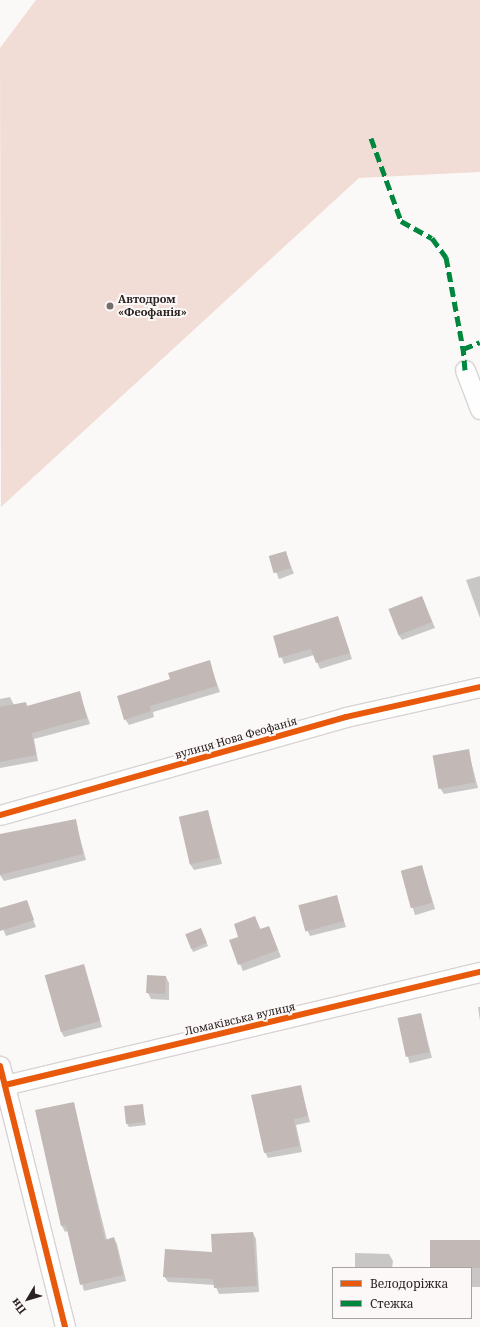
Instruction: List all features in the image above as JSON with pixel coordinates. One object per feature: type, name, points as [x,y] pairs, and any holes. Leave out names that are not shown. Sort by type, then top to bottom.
[{"type":"street","points":[[466,370],[480,409]]},
{"type":"street","name":"вулиця Нова Феофанія","points":[[0,815],[346,717],[480,687]]},
{"type":"street","name":"Ломаківська вулиця","points":[[5,1085],[480,972]]},
{"type":"street","points":[[0,1066],[65,1327]]},
{"type":"shaded area","name":"Автодром «Феофанія»","points":[[36,0],[480,0],[480,172],[359,178],[1,507],[0,48]]},
{"type":"building","points":[[286,551],[291,568],[274,573],[269,556]]},
{"type":"building","points":[[422,596],[432,622],[398,635],[388,609]]},
{"type":"building","points":[[338,616],[350,653],[316,663],[311,649],[279,658],[273,636]]},
{"type":"building","points":[[210,660],[217,686],[150,706],[151,711],[124,720],[117,696],[170,679],[168,673]]},
{"type":"building","points":[[80,691],[87,718],[32,733],[36,755],[0,762],[0,707],[26,702],[27,706]]},
{"type":"building","points":[[469,749],[475,782],[438,789],[433,755]]},
{"type":"building","points":[[208,810],[219,858],[190,864],[179,817]]},
{"type":"building","points":[[76,819],[83,854],[0,875],[0,834]]},
{"type":"building","points":[[422,865],[432,903],[411,908],[401,871]]},
{"type":"building","points":[[337,895],[344,921],[305,931],[298,905]]},
{"type":"building","points":[[27,900],[34,920],[0,931],[0,908]]},
{"type":"building","points":[[255,916],[260,929],[269,926],[278,950],[238,965],[229,940],[238,937],[234,924]]},
{"type":"building","points":[[201,928],[207,943],[191,949],[185,934]]},
{"type":"building","points":[[84,964],[100,1021],[61,1032],[45,975]]},
{"type":"building","points":[[147,975],[166,976],[165,994],[146,993]]},
{"type":"building","points":[[421,1013],[429,1052],[406,1057],[398,1018]]},
{"type":"building","points":[[301,1085],[308,1116],[294,1119],[299,1146],[264,1153],[251,1095]]},
{"type":"building","points":[[74,1102],[105,1240],[114,1237],[123,1275],[80,1285],[66,1225],[61,1226],[35,1110]]},
{"type":"building","points":[[143,1104],[145,1122],[126,1124],[124,1106]]},
{"type":"building","points":[[253,1232],[257,1286],[214,1288],[213,1279],[163,1277],[165,1249],[212,1252],[211,1234]]},
{"type":"building","points":[[430,1240],[480,1240],[480,1268],[430,1267]]},
{"type":"marked path","points":[[371,138],[401,221],[432,238],[446,257],[463,349]]},
{"type":"marked path","points":[[465,370],[463,349],[480,342]]},
{"type":"cycle path","points":[[0,815],[346,717],[480,687]]},
{"type":"cycle path","points":[[5,1085],[480,972]]},
{"type":"cycle path","points":[[0,1066],[65,1327]]},
{"type":"place","name":"Автодром «Феофанія»","points":[[110,306]]}]
